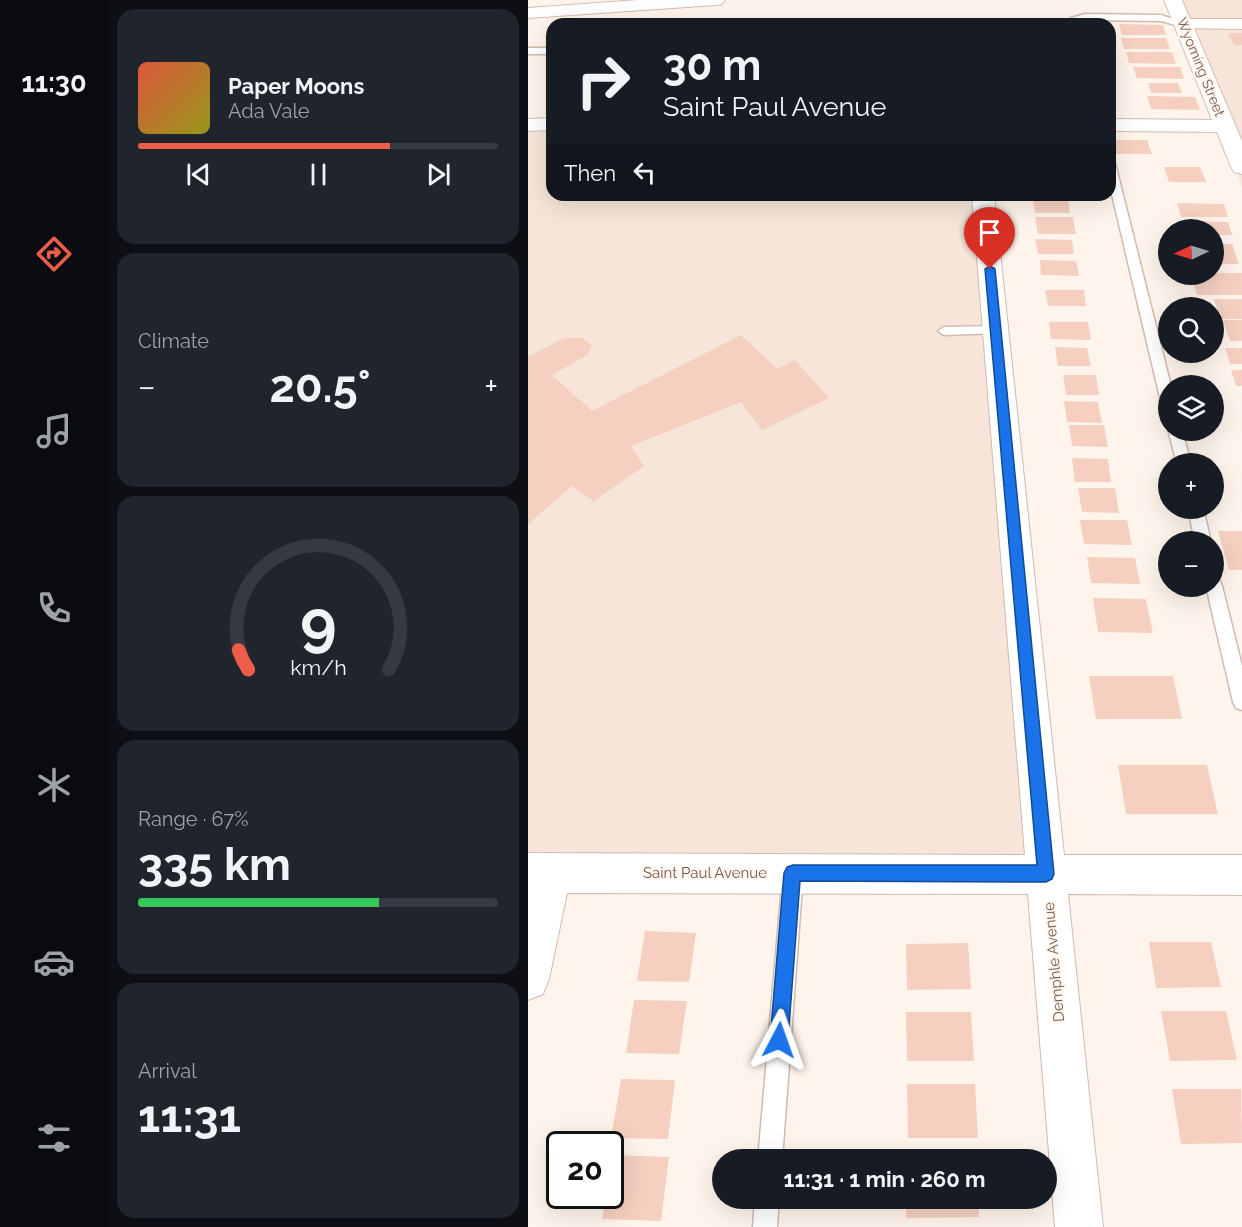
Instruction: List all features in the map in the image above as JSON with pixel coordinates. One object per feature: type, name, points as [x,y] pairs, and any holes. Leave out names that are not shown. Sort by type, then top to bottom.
[{"type":"street","points":[[528,1],[537,0]]},
{"type":"street","points":[[528,13],[716,0]]},
{"type":"street","name":"Wyoming Street","points":[[1173,0],[1242,167]]},
{"type":"street","points":[[1183,24],[1242,24]]},
{"type":"street","points":[[528,125],[546,124]]},
{"type":"street","points":[[1116,125],[1225,126]]},
{"type":"street","name":"Demphle Avenue","points":[[984,201],[1079,1227]]},
{"type":"street","points":[[528,979],[540,873]]},
{"type":"street","name":"Saint Paul Avenue","points":[[540,873],[1242,875]]},
{"type":"lane","points":[[1082,18],[1161,18],[1183,24]]},
{"type":"lane","points":[[528,51],[546,51]]},
{"type":"lane","points":[[1116,188],[1161,375]]},
{"type":"lane","points":[[944,332],[995,330]]},
{"type":"lane","points":[[1217,597],[1242,702]]},
{"type":"lane","points":[[771,1149],[793,873]]},
{"type":"lane","points":[[765,1227],[766,1209]]},
{"type":"shaded area","points":[[1169,0],[1242,0],[1242,186]]},
{"type":"shaded area","points":[[528,125],[546,125],[546,201],[983,201],[1046,874],[528,876]]},
{"type":"building","points":[[1119,24],[1163,25],[1166,35],[1122,35]]},
{"type":"building","points":[[1228,33],[1242,33],[1242,45],[1234,45]]},
{"type":"building","points":[[1121,38],[1166,38],[1170,49],[1124,49]]},
{"type":"building","points":[[1126,52],[1172,52],[1176,64],[1129,63]]},
{"type":"building","points":[[1133,67],[1180,67],[1184,79],[1137,78]]},
{"type":"building","points":[[1148,83],[1178,83],[1182,93],[1151,93]]},
{"type":"building","points":[[1147,96],[1195,97],[1200,110],[1151,109]]},
{"type":"building","points":[[1116,140],[1147,140],[1152,154],[1116,154]]},
{"type":"building","points":[[1164,167],[1200,167],[1206,182],[1169,182]]},
{"type":"building","points":[[1033,201],[1068,201],[1070,213],[1035,213]]},
{"type":"building","points":[[1177,203],[1224,204],[1228,217],[1181,217]]},
{"type":"building","points":[[1035,217],[1073,217],[1076,234],[1038,234]]},
{"type":"building","points":[[1224,222],[1228,222],[1232,235],[1224,235]]},
{"type":"building","points":[[1035,239],[1072,240],[1074,254],[1038,254]]},
{"type":"building","points":[[1224,244],[1232,244],[1239,264],[1224,264]]},
{"type":"building","points":[[1040,260],[1076,261],[1079,276],[1041,275]]},
{"type":"building","points":[[1224,273],[1242,273],[1242,295],[1197,295],[1194,285],[1224,285]]},
{"type":"building","points":[[1045,290],[1084,290],[1086,306],[1048,306]]},
{"type":"building","points":[[1224,299],[1242,299],[1242,319],[1224,319]]},
{"type":"building","points":[[1224,320],[1242,320],[1242,341],[1230,341]]},
{"type":"building","points":[[1049,322],[1088,322],[1091,340],[1051,339]]},
{"type":"building","points":[[741,335],[777,369],[795,360],[829,398],[762,430],[741,402],[631,446],[644,466],[594,501],[572,486],[528,524],[528,354],[530,356],[564,338],[582,338],[592,346],[587,355],[552,375],[592,411]]},
{"type":"building","points":[[1055,347],[1087,348],[1091,366],[1058,366]]},
{"type":"building","points":[[1225,348],[1242,348],[1242,364],[1230,364]]},
{"type":"building","points":[[1231,370],[1242,370],[1242,386],[1236,386]]},
{"type":"building","points":[[1063,375],[1096,375],[1099,395],[1066,395]]},
{"type":"building","points":[[1064,401],[1098,402],[1102,423],[1067,422]]},
{"type":"building","points":[[1069,425],[1104,425],[1108,447],[1072,446]]},
{"type":"building","points":[[1072,458],[1108,459],[1111,482],[1075,482]]},
{"type":"building","points":[[1078,488],[1115,488],[1119,513],[1082,512]]},
{"type":"building","points":[[1080,520],[1127,520],[1132,545],[1084,544]]},
{"type":"building","points":[[1224,531],[1242,531],[1242,570],[1229,570],[1224,552]]},
{"type":"building","points":[[1087,557],[1135,558],[1140,584],[1091,583]]},
{"type":"building","points":[[1093,598],[1146,599],[1153,633],[1098,632]]},
{"type":"building","points":[[1089,676],[1173,676],[1182,719],[1096,719]]},
{"type":"building","points":[[1118,765],[1207,765],[1218,814],[1126,814]]},
{"type":"building","points":[[645,931],[696,933],[689,982],[637,981]]},
{"type":"building","points":[[1149,942],[1211,942],[1221,987],[1156,988]]},
{"type":"building","points":[[968,943],[971,989],[907,990],[906,944]]},
{"type":"building","points":[[634,1000],[687,1001],[679,1054],[626,1053]]},
{"type":"building","points":[[1161,1011],[1226,1011],[1237,1060],[1170,1061]]},
{"type":"building","points":[[906,1012],[971,1012],[974,1061],[907,1061]]},
{"type":"building","points":[[621,1079],[675,1080],[668,1139],[624,1138],[624,1131],[612,1131]]},
{"type":"building","points":[[907,1084],[975,1084],[978,1138],[908,1138]]},
{"type":"building","points":[[1172,1089],[1241,1089],[1242,1143],[1181,1144]]},
{"type":"building","points":[[624,1155],[669,1157],[661,1221],[602,1219],[604,1209],[624,1209]]},
{"type":"building","points":[[906,1209],[979,1209],[979,1217],[906,1218]]},
{"type":"route","points":[[779,1040],[793,873],[1046,874],[990,269]]}]
